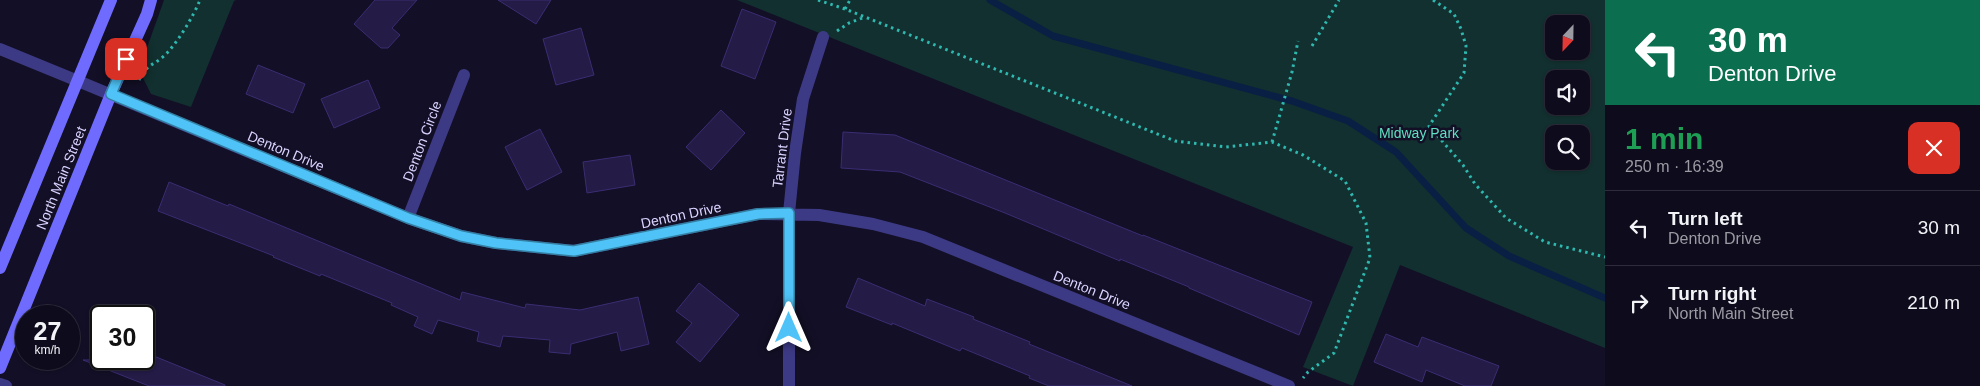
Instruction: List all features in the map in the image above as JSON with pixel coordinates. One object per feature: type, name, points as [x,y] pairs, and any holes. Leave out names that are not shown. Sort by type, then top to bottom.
[{"type":"main road","name":"North Main Street","points":[[0,268],[112,0]]},
{"type":"main road","name":"North Main Street","points":[[0,368],[111,94],[147,14],[151,0]]},
{"type":"street","name":"Tarrant Drive","points":[[789,386],[789,213],[803,99],[823,37]]},
{"type":"street","name":"Denton Drive","points":[[0,49],[408,218],[454,233],[496,243],[574,251],[758,214],[789,213],[819,215],[864,222],[923,237],[1289,386]]},
{"type":"street","name":"Denton Circle","points":[[408,218],[464,75]]},
{"type":"street","points":[[0,384],[6,386]]},
{"type":"path","points":[[138,82],[145,69],[167,54],[195,13],[200,0]]},
{"type":"path","points":[[818,0],[845,9],[1175,141],[1226,147],[1272,142],[1303,154],[1345,181],[1366,223],[1370,258],[1334,354],[1308,372],[1302,379]]},
{"type":"path","points":[[845,9],[850,0]]},
{"type":"path","points":[[1312,46],[1339,0]]},
{"type":"path","points":[[1433,0],[1454,14],[1466,46],[1464,73],[1429,126],[1462,165],[1474,184],[1506,218],[1545,242],[1605,257]]},
{"type":"path","points":[[823,37],[865,17]]},
{"type":"path","points":[[1272,142],[1292,72],[1298,42]]},
{"type":"green space","points":[[164,0],[236,0],[191,107],[151,94],[139,70]]},
{"type":"green space","name":"Midway Park","points":[[737,0],[1605,0],[1605,348],[1400,265],[1353,386],[1303,367],[1353,247]]},
{"type":"building","points":[[375,0],[417,0],[392,28],[400,35],[388,48],[381,48],[354,24]]},
{"type":"building","points":[[498,0],[551,0],[536,24]]},
{"type":"building","points":[[742,9],[776,22],[755,79],[721,66]]},
{"type":"building","points":[[581,28],[594,75],[556,85],[543,39]]},
{"type":"building","points":[[258,65],[305,84],[293,113],[246,94]]},
{"type":"building","points":[[368,80],[380,108],[334,128],[321,99]]},
{"type":"building","points":[[721,110],[745,133],[711,170],[686,147]]},
{"type":"building","points":[[540,129],[562,172],[527,190],[505,147]]},
{"type":"building","points":[[843,132],[895,135],[1143,236],[1312,302],[1299,335],[1189,287],[900,172],[841,168]]},
{"type":"building","points":[[630,155],[635,185],[587,193],[583,162]]},
{"type":"building","points":[[169,182],[228,206],[229,204],[460,300],[462,292],[525,308],[526,304],[580,310],[638,297],[649,344],[621,351],[617,332],[571,344],[570,354],[549,352],[550,340],[503,336],[500,347],[477,341],[479,332],[438,320],[432,334],[414,326],[418,317],[391,305],[392,303],[158,211]]},
{"type":"building","points":[[858,278],[925,306],[927,299],[974,317],[973,319],[1030,342],[1029,344],[1132,386],[1049,386],[1029,378],[1030,376],[962,348],[960,351],[892,323],[892,325],[846,307]]},
{"type":"building","points":[[699,283],[739,315],[700,362],[676,342],[692,323],[676,311]]},
{"type":"building","points":[[1386,334],[1418,347],[1422,337],[1499,366],[1491,386],[1465,386],[1426,370],[1422,382],[1374,362]]},
{"type":"building","points":[[155,356],[225,385],[225,386],[149,386],[108,370],[155,370]]},
{"type":"waterway","points":[[990,0],[1053,36],[1292,101],[1348,121],[1396,152],[1466,228],[1509,256],[1605,298]]},
{"type":"route","points":[[126,59],[111,94],[408,218],[461,236],[533,248],[574,251],[758,214],[789,213],[789,328]]}]
